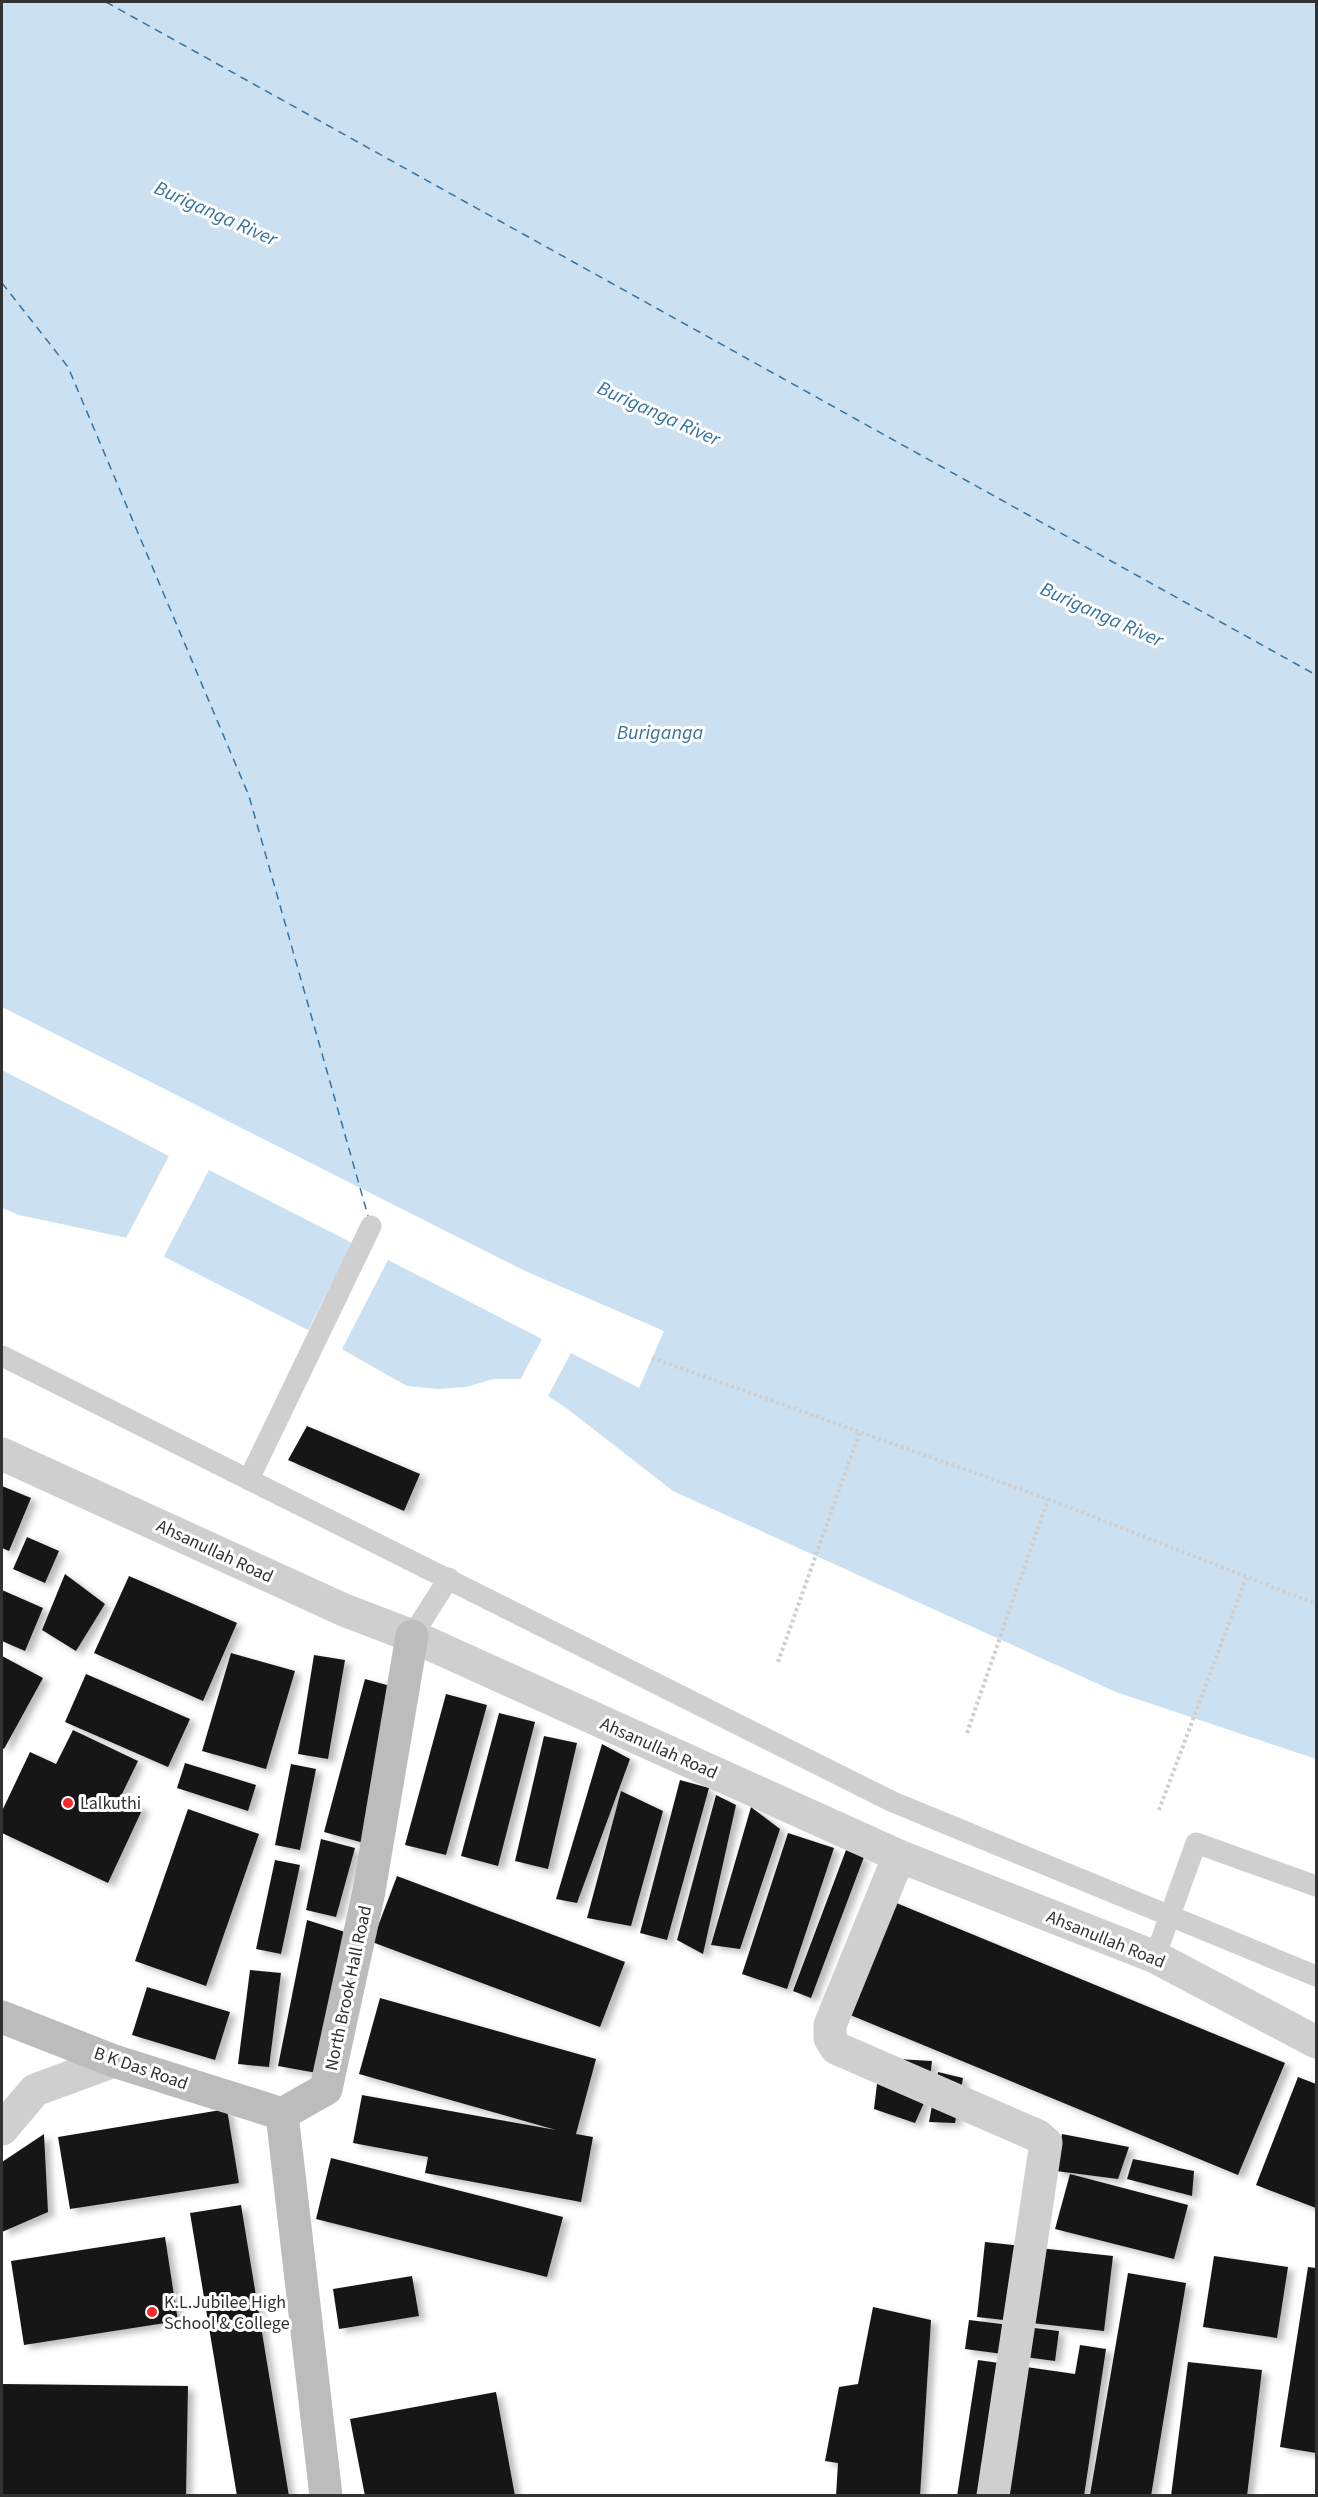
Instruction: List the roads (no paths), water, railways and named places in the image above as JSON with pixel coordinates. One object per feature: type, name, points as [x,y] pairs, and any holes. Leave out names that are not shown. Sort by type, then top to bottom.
[{"type":"street","name":"Ahsanullah Road","points":[[2,1454],[344,1610],[412,1636],[898,1856],[1155,1957],[1317,2042]]},
{"type":"street","name":"North Brook Hall Road","points":[[282,2114],[326,2089],[369,1891],[412,1636]]},
{"type":"street","points":[[898,1856],[831,2025],[830,2038],[836,2048],[1038,2136],[1046,2143],[993,2496]]},
{"type":"street","name":"B K Das Road","points":[[2,2017],[114,2061],[282,2114]]},
{"type":"street","points":[[2,2129],[35,2090],[114,2061]]},
{"type":"street","points":[[282,2114],[326,2496]]},
{"type":"lane","points":[[249,1479],[371,1226]]},
{"type":"lane","points":[[2,1356],[893,1802],[1317,1976]]},
{"type":"lane","points":[[412,1636],[449,1578]]},
{"type":"lane","points":[[1155,1957],[1196,1843],[1317,1886]]},
{"type":"water","name":"Buriganga","points":[[2,2],[1316,2],[1316,1759],[1116,1692],[673,1491],[565,1407],[521,1379],[494,1379],[466,1387],[438,1389],[407,1386],[308,1330],[127,1238],[19,1215],[2,1208]]},
{"type":"place","name":"Lalkuthi","points":[[68,1803]]},
{"type":"place","name":"K.L.Jubilee High School & College","points":[[152,2312]]},
{"type":"water label","name":"Buriganga River","points":[[216,213]]},
{"type":"water label","name":"Buriganga River","points":[[659,413]]},
{"type":"water label","name":"Buriganga River","points":[[1102,614]]}]
